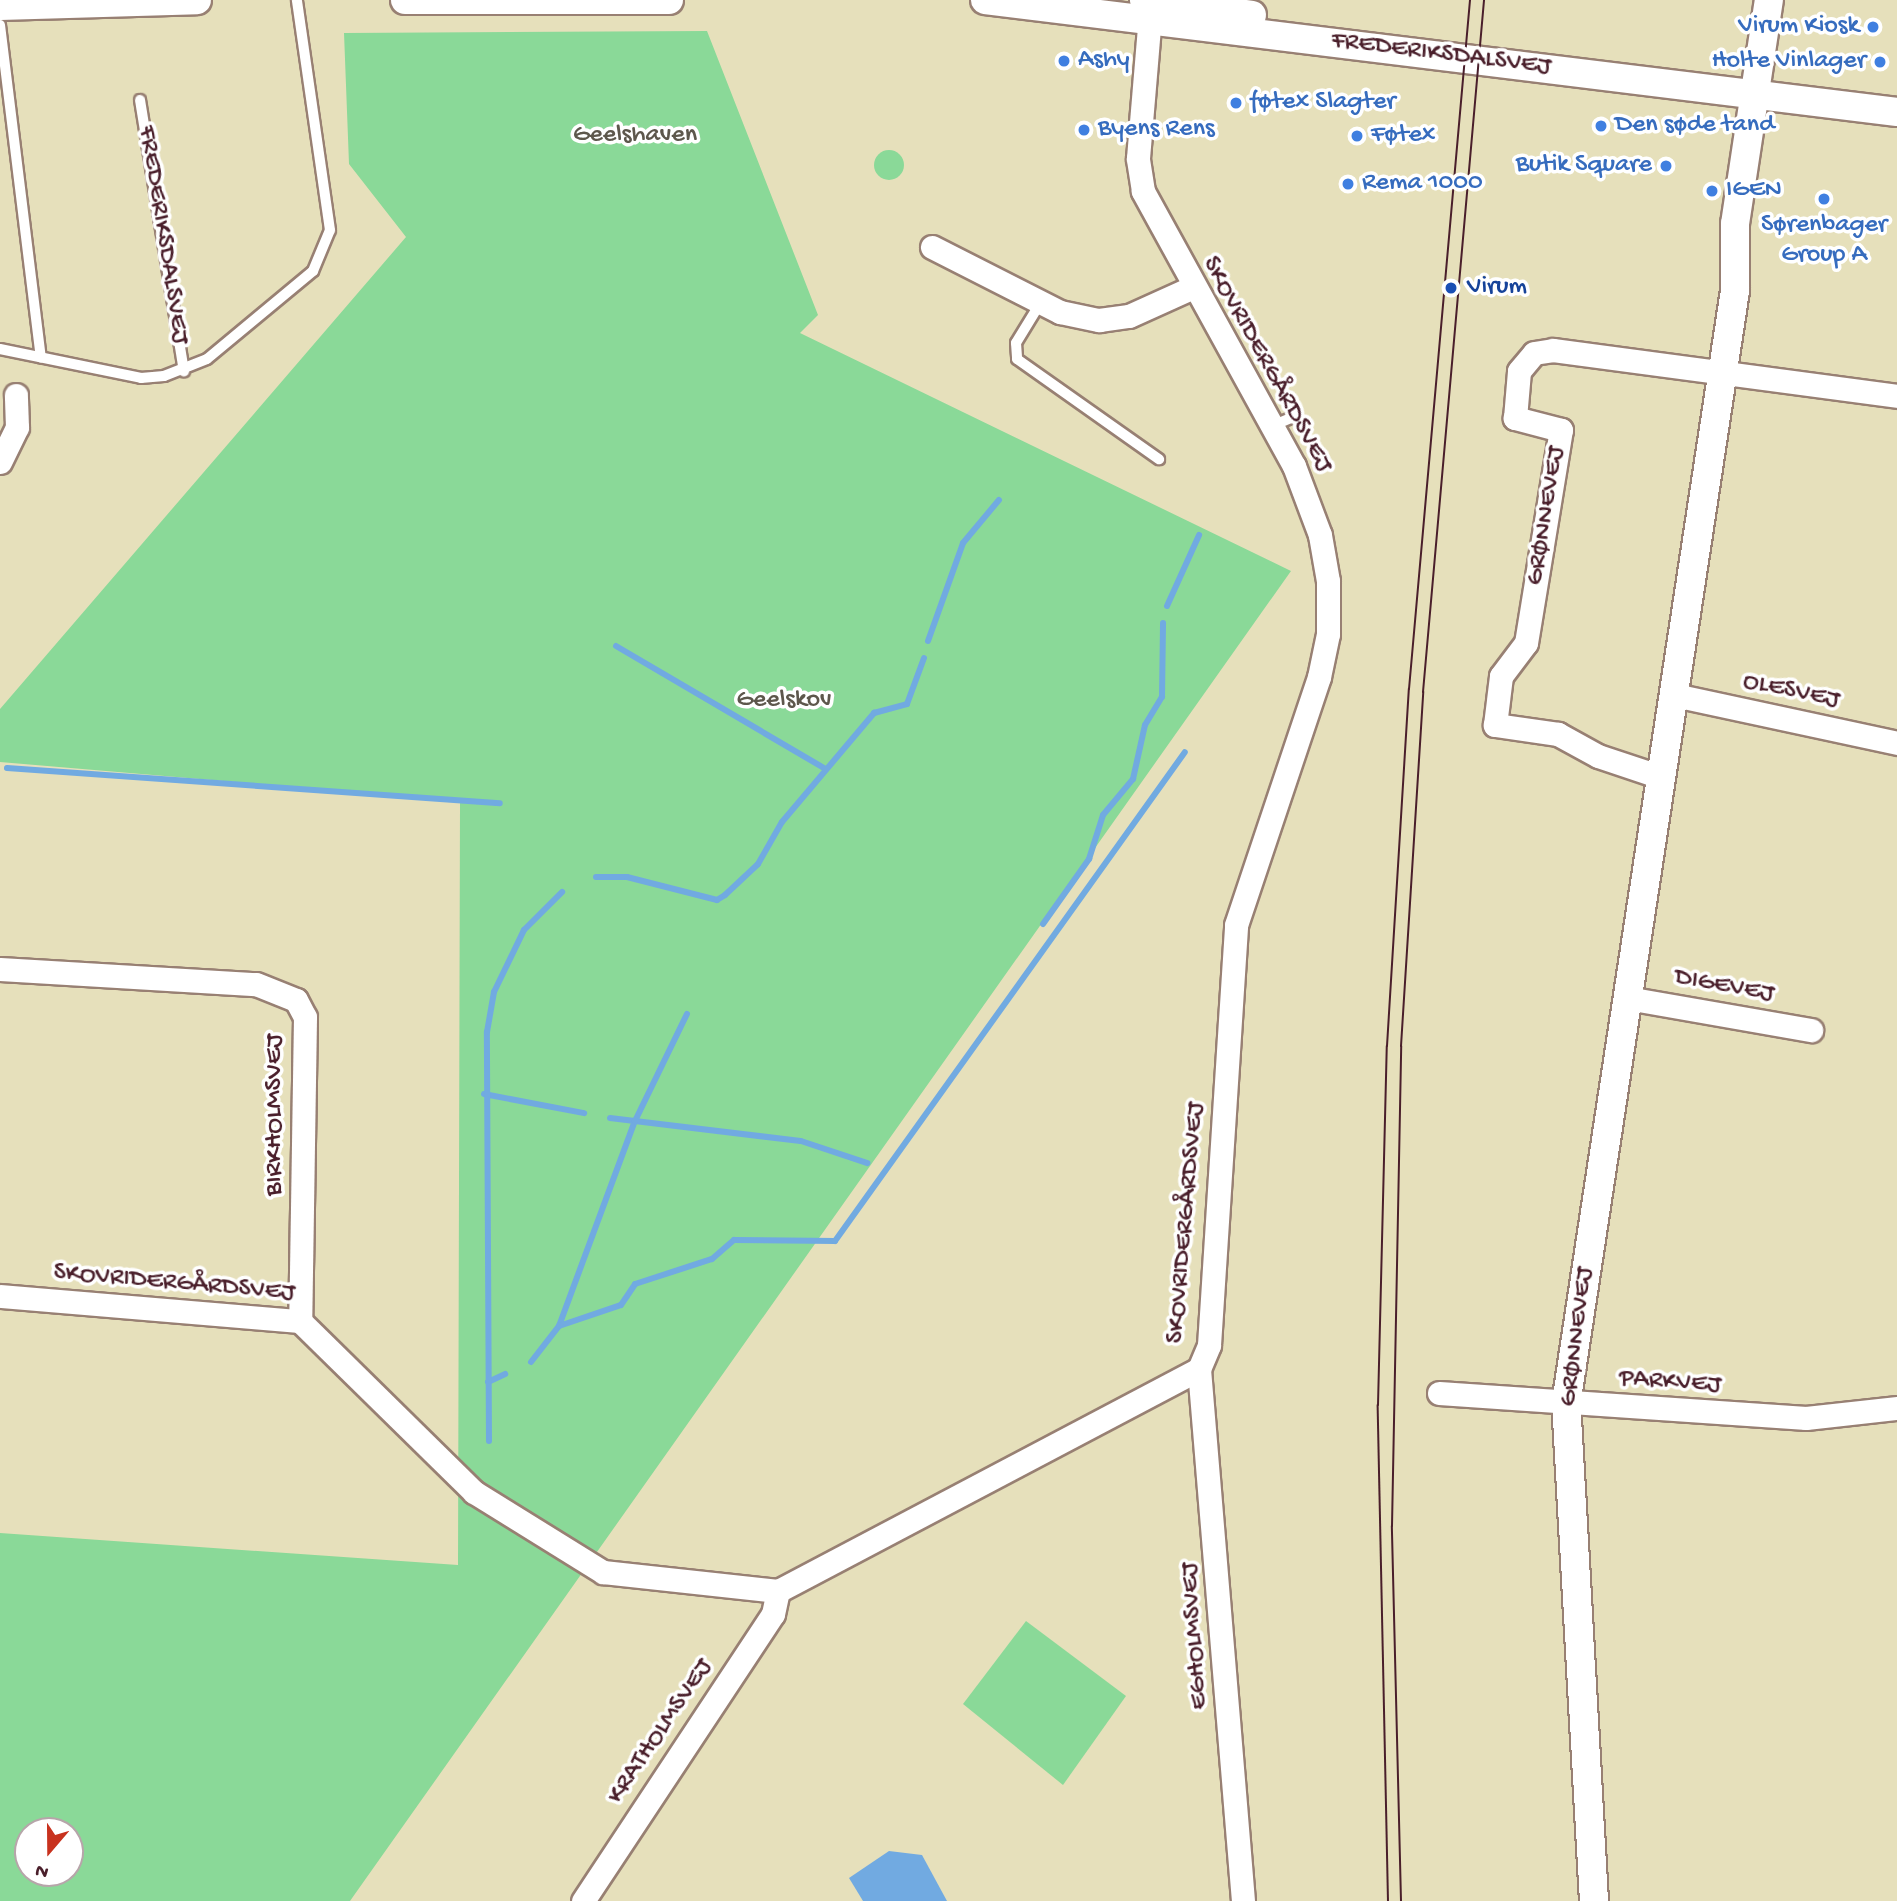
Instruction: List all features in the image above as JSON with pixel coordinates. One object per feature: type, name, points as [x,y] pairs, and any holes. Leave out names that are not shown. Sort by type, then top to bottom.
[{"type":"street","points":[[0,6],[197,0]]},
{"type":"street","points":[[405,0],[670,0]]},
{"type":"street","name":"FREDERIKSDALSVEJ","points":[[985,0],[1149,4],[1766,88],[1897,112]]},
{"type":"street","name":"GRØNNEVEJ","points":[[1766,88],[1769,0]]},
{"type":"street","name":"GRØNNEVEJ","points":[[1594,1901],[1566,1404],[1735,291],[1735,224],[1789,0]]},
{"type":"street","name":"SKOVRIDERGÅRDSVEJ","points":[[0,1296],[300,1321],[474,1492],[603,1572],[778,1591],[1199,1368],[1209,1345],[1236,925],[1328,634],[1320,535],[1281,422],[1191,288],[1143,191],[1139,158],[1149,4]]},
{"type":"street","name":"FREDERIKSDALSVEJ","points":[[1766,88],[1897,97]]},
{"type":"street","points":[[932,247],[1041,302],[1099,320],[1129,316],[1191,288]]},
{"type":"street","name":"GRØNNEVEJ","points":[[1661,777],[1598,756],[1558,734],[1495,725],[1501,676],[1526,643],[1561,430],[1515,418],[1519,371],[1534,353],[1553,350],[1723,373]]},
{"type":"street","points":[[1723,373],[1897,396]]},
{"type":"street","points":[[0,462],[16,427],[16,395]]},
{"type":"street","name":"OLESVEJ","points":[[1674,695],[1897,743]]},
{"type":"street","name":"BIRKHOLMSVEJ","points":[[0,970],[256,984],[296,1000],[305,1025],[300,1321]]},
{"type":"street","name":"DIGEVEJ","points":[[1627,998],[1811,1030]]},
{"type":"street","name":"EGHOLMSVEJ","points":[[1199,1368],[1243,1901]]},
{"type":"street","name":"PARKVEJ","points":[[1439,1393],[1566,1404],[1806,1418],[1897,1408]]},
{"type":"street","name":"KRATHOLMSVEJ","points":[[583,1901],[773,1614],[778,1591]]},
{"type":"lane","name":"FREDERIKSDALSVEJ","points":[[0,348],[141,378],[184,371],[254,324],[313,271],[326,251],[330,230],[297,0]]},
{"type":"lane","points":[[0,26],[41,357]]},
{"type":"lane","name":"FREDERIKSDALSVEJ","points":[[140,100],[184,371]]},
{"type":"lane","points":[[1041,302],[1016,343],[1017,359],[1159,459]]},
{"type":"green space","name":"Geelskov","points":[[707,31],[818,315],[800,333],[1291,571],[350,1901],[0,1901],[0,1533],[458,1565],[460,801],[0,762],[0,709],[406,237],[349,164],[344,33]]},
{"type":"green space","points":[[889,150],[900,154],[904,165],[900,176],[889,180],[878,176],[874,165],[878,154]]},
{"type":"green space","points":[[1026,1621],[1126,1696],[1063,1785],[963,1704]]},
{"type":"water","points":[[889,1851],[922,1855],[947,1901],[863,1901],[849,1878]]},
{"type":"waterway","points":[[928,641],[963,543],[999,500]]},
{"type":"waterway","points":[[1167,606],[1199,535]]},
{"type":"waterway","points":[[1043,924],[1089,859],[1103,815],[1133,779],[1145,725],[1162,697],[1163,623]]},
{"type":"waterway","points":[[616,646],[826,769]]},
{"type":"waterway","points":[[596,877],[627,877],[717,900],[725,895],[758,864],[782,822],[874,713],[907,704],[924,658]]},
{"type":"waterway","points":[[531,1362],[559,1326],[621,1305],[635,1284],[712,1259],[734,1240],[835,1241],[1185,752]]},
{"type":"waterway","points":[[7,768],[500,803]]},
{"type":"waterway","points":[[489,1441],[487,1032],[494,992],[524,930],[562,892]]},
{"type":"waterway","points":[[559,1326],[635,1121],[687,1014]]},
{"type":"waterway","points":[[484,1094],[584,1113]]},
{"type":"waterway","points":[[610,1118],[801,1141],[867,1163]]},
{"type":"waterway","points":[[488,1382],[505,1374]]},
{"type":"tram line","points":[[1388,1901],[1378,1405],[1387,1046],[1409,689],[1470,0]]},
{"type":"tram line","points":[[1401,1901],[1392,1526],[1401,1046],[1423,692],[1484,0]]},
{"type":"place","name":"Virum Kiosk","points":[[1873,27]]},
{"type":"place","name":"Ashy","points":[[1064,61]]},
{"type":"place","name":"Holte Vinlager","points":[[1880,62]]},
{"type":"place","name":"føtex Slagter","points":[[1236,103]]},
{"type":"place","name":"Den søde tand","points":[[1601,126]]},
{"type":"place","name":"Byens Rens","points":[[1084,130]]},
{"type":"place","name":"Føtex","points":[[1357,136]]},
{"type":"place","name":"Butik Square","points":[[1666,166]]},
{"type":"place","name":"Rema 1000","points":[[1348,184]]},
{"type":"place","name":"IGEN","points":[[1712,191]]},
{"type":"place","name":"Sørenbager Group A","points":[[1824,199]]},
{"type":"place","name":"Virum","points":[[1451,288]]},
{"type":"park label","name":"Geelshaven","points":[[635,136]]}]
